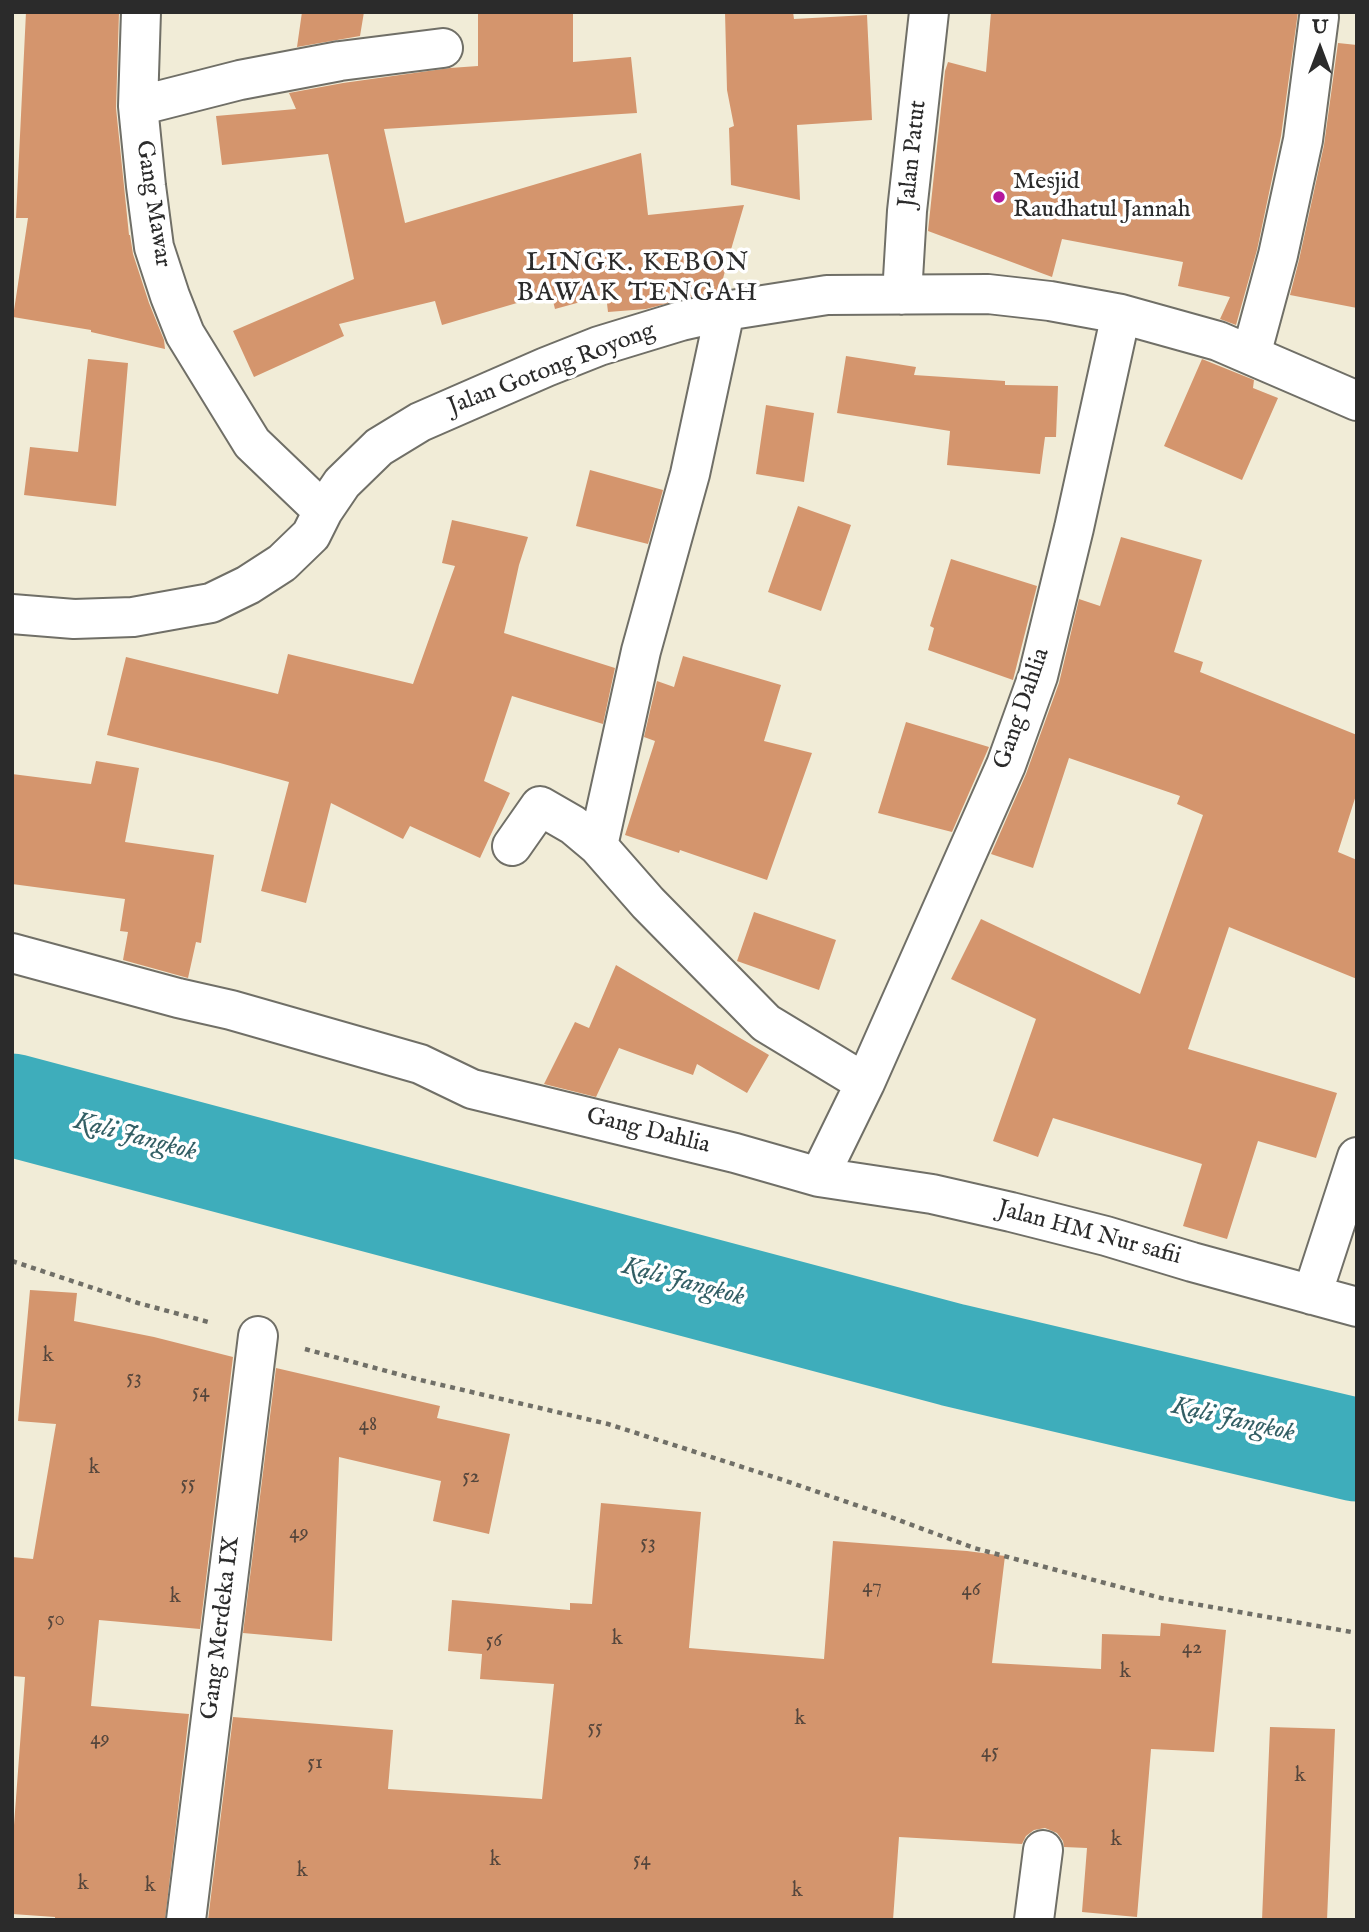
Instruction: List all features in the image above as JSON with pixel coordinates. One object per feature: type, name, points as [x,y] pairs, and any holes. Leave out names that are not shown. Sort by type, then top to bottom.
[{"type":"street","name":"Gang Mawar","points":[[141,12],[138,106],[146,186],[154,247],[170,296],[185,334],[252,443],[323,511]]},
{"type":"street","name":"Jalan Patut","points":[[902,295],[907,211],[929,12]]},
{"type":"street","points":[[1251,355],[1278,255],[1303,140],[1319,17]]},
{"type":"street","points":[[138,106],[240,80],[340,61],[443,48]]},
{"type":"street","name":"Jalan Gotong Royong","points":[[12,614],[74,619],[133,617],[211,603],[248,585],[282,563],[311,535],[342,483],[379,447],[421,422],[599,346],[681,321],[827,295],[988,294],[1050,301],[1121,314],[1218,341],[1357,401]]},
{"type":"street","points":[[598,846],[641,651],[690,474],[724,312]]},
{"type":"street","name":"Gang Dahlia","points":[[12,953],[231,1010],[419,1064],[472,1089],[735,1153],[819,1177],[865,1083],[1006,765],[1038,676],[1121,314]]},
{"type":"street","points":[[512,846],[540,806],[573,825],[598,846],[657,912],[766,1023],[865,1083]]},
{"type":"street","points":[[1312,1295],[1357,1157]]},
{"type":"street","name":"Jalan HM Nur safii","points":[[819,1177],[932,1194],[998,1209],[1106,1236],[1357,1307]]},
{"type":"street","name":"Gang Merdeka IX","points":[[186,1920],[258,1336]]},
{"type":"street","points":[[1034,1920],[1043,1850]]},
{"type":"path","points":[[12,1262],[138,1303],[391,1373],[608,1424],[783,1480],[988,1551],[1161,1598],[1357,1633]]},
{"type":"building","points":[[26,12],[119,12],[116,108],[129,235],[165,349],[91,330],[13,317],[28,218],[16,218]]},
{"type":"building","points":[[302,12],[364,12],[360,36],[297,47]]},
{"type":"building","points":[[478,12],[573,12],[573,62],[631,57],[637,113],[384,129],[405,223],[641,153],[648,215],[744,205],[730,253],[724,253],[725,271],[720,290],[646,309],[608,312],[606,295],[555,309],[551,293],[442,325],[435,301],[339,324],[344,336],[254,377],[233,331],[354,279],[328,154],[222,165],[216,116],[296,109],[289,93],[343,83],[478,66]]},
{"type":"building","points":[[725,12],[793,12],[794,19],[867,15],[872,120],[797,125],[800,200],[731,185],[729,128],[734,126],[727,90]]},
{"type":"building","points":[[991,12],[1298,12],[1281,136],[1257,250],[1236,325],[1220,319],[1230,297],[1178,286],[1183,262],[1062,239],[1052,277],[928,231],[945,71],[948,62],[986,72]]},
{"type":"building","points":[[1338,43],[1357,45],[1357,308],[1290,295],[1324,145]]},
{"type":"building","points":[[846,356],[916,367],[914,375],[1005,381],[1005,385],[1058,386],[1056,437],[1045,437],[1040,474],[947,465],[950,431],[837,413]]},
{"type":"building","points":[[88,359],[128,363],[116,506],[24,495],[30,447],[78,452]]},
{"type":"building","points":[[1202,359],[1254,380],[1253,388],[1278,398],[1242,480],[1164,446]]},
{"type":"building","points":[[766,405],[814,413],[804,482],[756,474]]},
{"type":"building","points":[[590,470],[663,490],[648,544],[576,526]]},
{"type":"building","points":[[798,506],[851,525],[821,611],[768,592]]},
{"type":"building","points":[[452,520],[528,537],[504,633],[615,668],[603,724],[512,696],[484,781],[510,793],[480,858],[410,826],[403,839],[331,803],[306,903],[261,891],[289,782],[107,735],[126,657],[278,694],[288,654],[413,684],[455,566],[442,563]]},
{"type":"building","points":[[1121,537],[1202,560],[1174,652],[1203,662],[1200,672],[1357,735],[1357,792],[1338,852],[1357,860],[1357,979],[1229,927],[1188,1049],[1337,1093],[1316,1158],[1258,1141],[1227,1239],[1183,1226],[1202,1164],[1053,1118],[1038,1157],[993,1141],[1036,1019],[951,979],[981,919],[1140,994],[1203,815],[1177,804],[1180,796],[1069,758],[1033,868],[991,854],[1026,774],[1059,683],[1079,599],[1100,606]]},
{"type":"building","points":[[951,559],[1037,586],[1013,680],[928,650],[934,628],[930,626]]},
{"type":"building","points":[[683,656],[781,685],[764,741],[812,753],[767,880],[680,850],[679,853],[625,835],[655,741],[644,737],[657,681],[674,687]]},
{"type":"building","points":[[906,722],[989,747],[952,832],[878,813]]},
{"type":"building","points":[[96,761],[139,768],[125,842],[214,855],[201,943],[196,942],[188,978],[123,960],[128,932],[120,931],[125,899],[12,884],[12,774],[91,784]]},
{"type":"building","points":[[754,912],[836,940],[819,990],[737,961]]},
{"type":"building","points":[[616,965],[769,1055],[747,1093],[697,1064],[693,1075],[619,1048],[596,1097],[544,1084],[575,1022],[589,1028]]},
{"type":"building","points":[[30,1290],[77,1293],[74,1321],[233,1357],[200,1629],[99,1620],[91,1706],[189,1714],[165,1920],[55,1920],[55,1917],[12,1914],[12,1852],[25,1677],[12,1676],[12,1557],[33,1559],[56,1424],[18,1421]]},
{"type":"building","points":[[276,1368],[440,1406],[437,1418],[510,1434],[489,1534],[433,1521],[441,1481],[339,1457],[332,1641],[243,1633]]},
{"type":"building","points":[[601,1503],[701,1512],[689,1648],[824,1659],[833,1541],[1005,1556],[992,1663],[1101,1669],[1102,1634],[1160,1636],[1161,1623],[1226,1630],[1214,1752],[1151,1749],[1137,1917],[1082,1912],[1087,1848],[1064,1847],[1057,1833],[1045,1828],[1034,1830],[1026,1836],[1022,1844],[899,1837],[893,1920],[208,1920],[233,1717],[393,1730],[388,1789],[542,1799],[554,1684],[480,1679],[482,1654],[448,1651],[452,1600],[570,1610],[570,1603],[592,1604]]},
{"type":"building","points":[[1270,1727],[1335,1729],[1327,1920],[1262,1920]]},
{"type":"waterway","name":"Kali Jangkok","points":[[12,1105],[953,1355],[1357,1450]]},
{"type":"place","name":"Mesjid Raudhatul Jannah","points":[[999,197]]},
{"type":"district","name":"LINGK. KEBON BAWAK TENGAH","points":[[638,280]]}]
